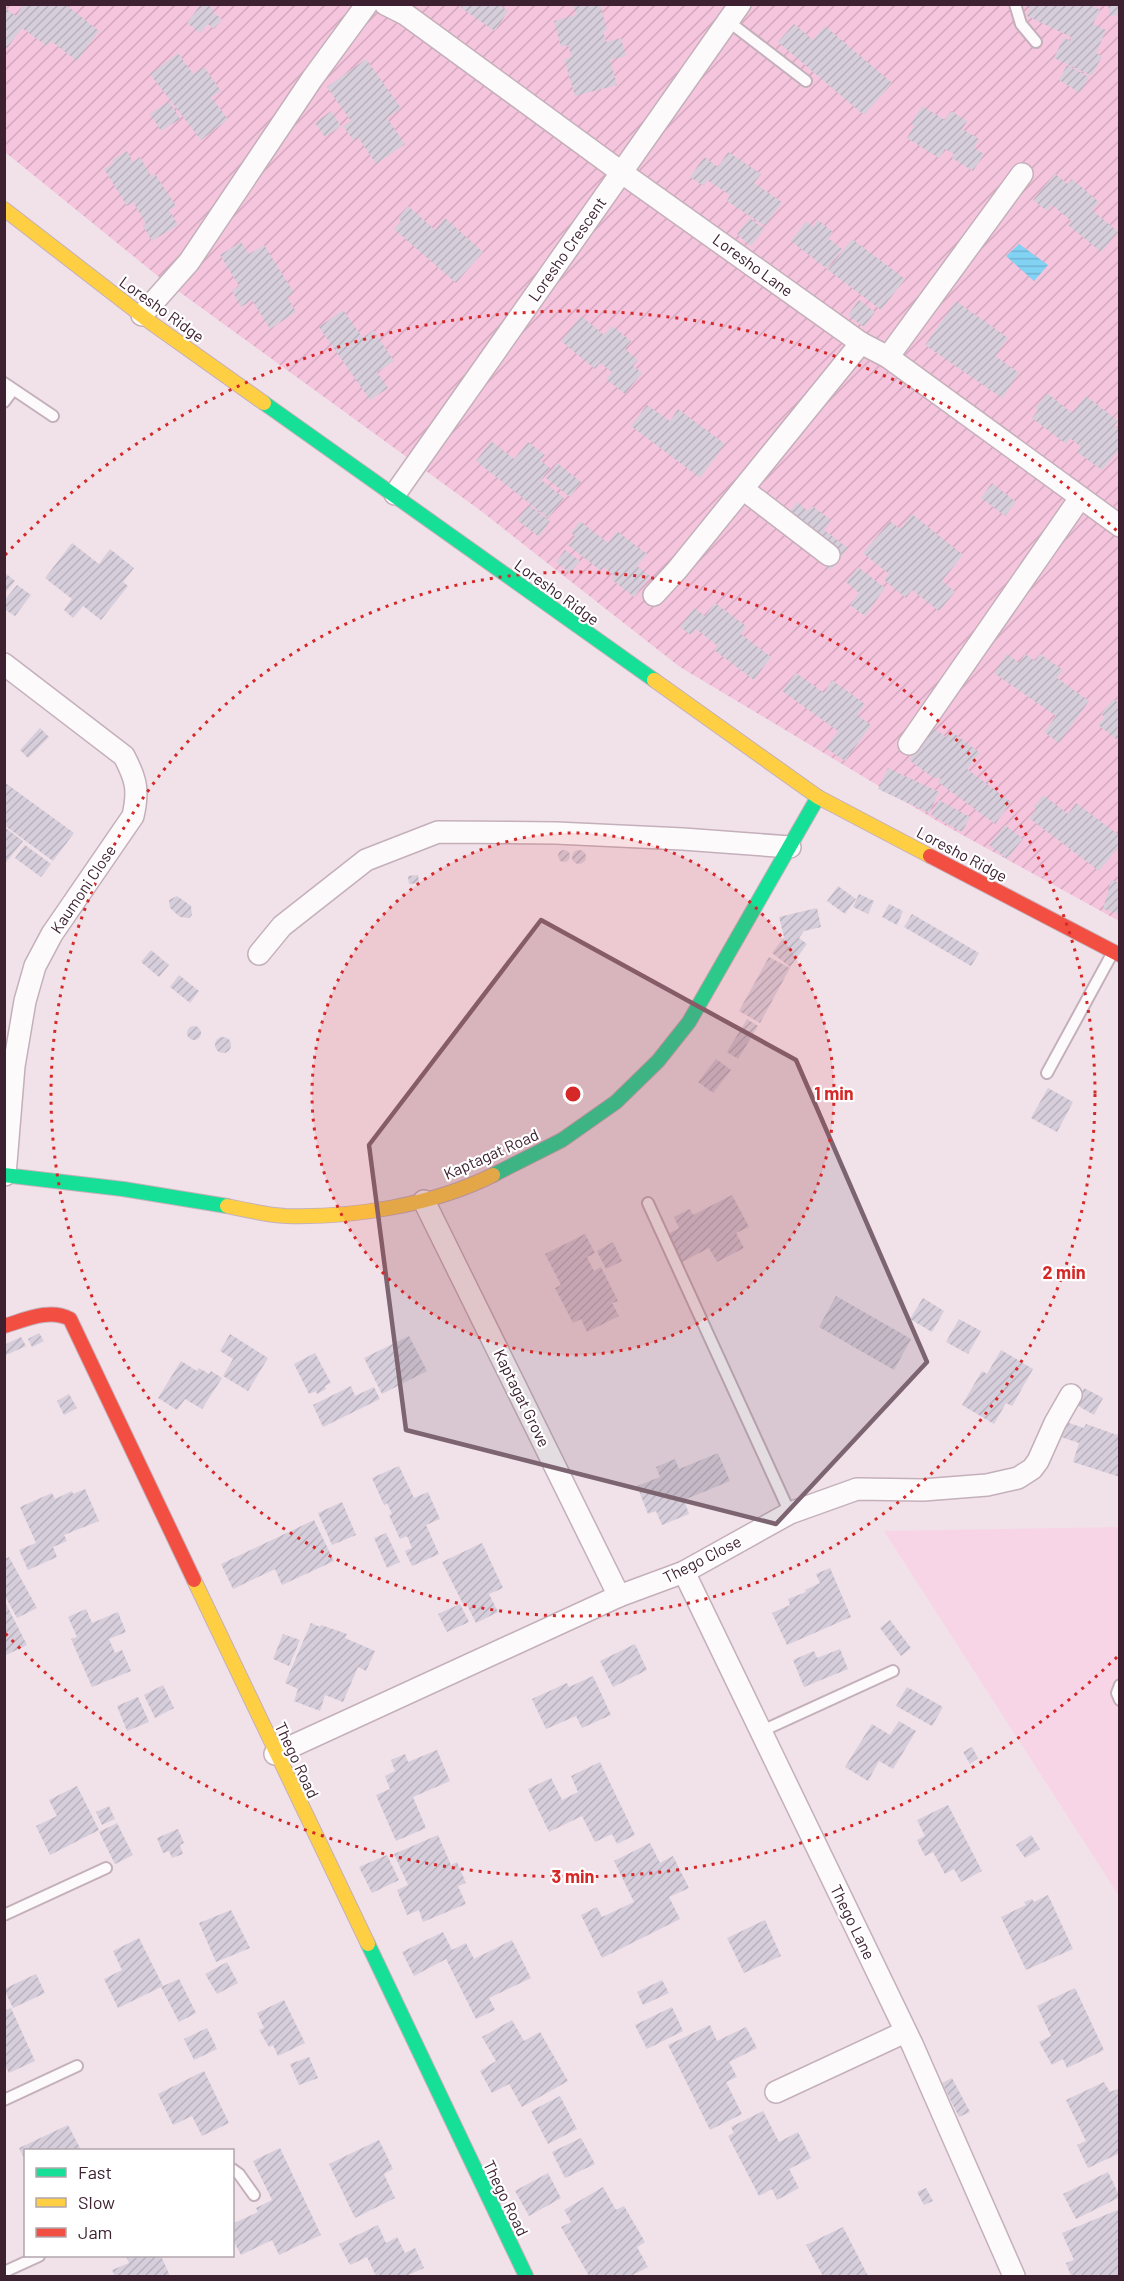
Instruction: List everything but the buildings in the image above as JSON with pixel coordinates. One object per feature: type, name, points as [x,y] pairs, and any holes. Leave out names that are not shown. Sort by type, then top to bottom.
[{"type":"street","points":[[142,315],[189,262],[312,79],[368,4]]},
{"type":"street","name":"Loresho Lane","points":[[385,4],[407,9],[621,172],[861,343],[888,357],[1080,498],[1116,517]]},
{"type":"street","name":"Loresho Crescent","points":[[395,494],[734,13]]},
{"type":"street","points":[[888,357],[1023,174]]},
{"type":"street","name":"Loresho Ridge","points":[[4,210],[142,315],[818,797],[1116,954]]},
{"type":"street","points":[[654,595],[677,570],[861,343]]},
{"type":"street","points":[[743,489],[829,555]]},
{"type":"street","points":[[909,744],[1080,498]]},
{"type":"street","name":"Kaumoni Close","points":[[4,664],[124,756],[134,775],[137,796],[133,816],[52,934],[36,966],[25,1001],[15,1066],[5,1175]]},
{"type":"street","name":"Kaptagat Road","points":[[5,1175],[123,1189],[285,1216],[346,1214],[424,1201],[489,1177],[562,1140],[616,1102],[658,1061],[688,1022],[818,797]]},
{"type":"street","points":[[259,954],[282,926],[366,860],[438,832],[556,833],[790,847]]},
{"type":"street","name":"Kaptagat Grove","points":[[424,1201],[619,1596]]},
{"type":"street","name":"Thego Road","points":[[4,1326],[54,1313],[63,1314],[70,1319],[275,1754],[526,2277]]},
{"type":"street","name":"Thego Close","points":[[275,1754],[619,1596],[684,1572],[790,1513],[857,1489],[923,1490],[987,1485],[1018,1478],[1032,1469],[1038,1461],[1050,1432],[1071,1395]]},
{"type":"street","name":"Thego Lane","points":[[684,1572],[905,2032],[1014,2277]]},
{"type":"street","points":[[776,2092],[905,2032]]},
{"type":"lane","points":[[1015,4],[1021,24],[1036,42]]},
{"type":"lane","points":[[734,13],[806,81]]},
{"type":"lane","points":[[4,402],[9,387],[53,416]]},
{"type":"lane","points":[[1047,1073],[1116,954]]},
{"type":"lane","points":[[648,1203],[790,1513]]},
{"type":"lane","points":[[762,1731],[893,1671]]},
{"type":"lane","points":[[1119,1685],[1117,1693],[1119,1700]]},
{"type":"lane","points":[[4,1915],[106,1868]]},
{"type":"lane","points":[[4,2100],[77,2066]]},
{"type":"lane","points":[[234,2170],[254,2195]]},
{"type":"lane","points":[[4,2272],[37,2257]]},
{"type":"highlighted area","points":[[541,920],[796,1060],[927,1362],[776,1524],[406,1430],[369,1145]]},
{"type":"shaded area","points":[[4,5],[1119,5],[1119,921],[939,822],[680,667],[481,511],[159,277],[5,152]]},
{"type":"shaded area","points":[[1119,1527],[1119,1896],[884,1531]]},
{"type":"water","points":[[1019,244],[1048,265],[1034,281],[1006,256]]},
{"type":"traffic: fast","points":[[264,403],[654,680]]},
{"type":"traffic: fast","points":[[493,1175],[562,1140],[616,1102],[658,1061],[689,1022],[818,797]]},
{"type":"traffic: fast","points":[[4,1175],[123,1189],[227,1206]]},
{"type":"traffic: fast","points":[[368,1944],[526,2276]]},
{"type":"traffic: slow","points":[[4,209],[150,322],[264,403]]},
{"type":"traffic: slow","points":[[654,680],[818,797],[930,856]]},
{"type":"traffic: slow","points":[[227,1206],[286,1216],[365,1212],[419,1202],[493,1175]]},
{"type":"traffic: slow","points":[[194,1580],[368,1944]]},
{"type":"traffic: jam","points":[[930,856],[1120,955]]},
{"type":"traffic: jam","points":[[4,1326],[45,1315],[70,1319],[194,1580]]}]
